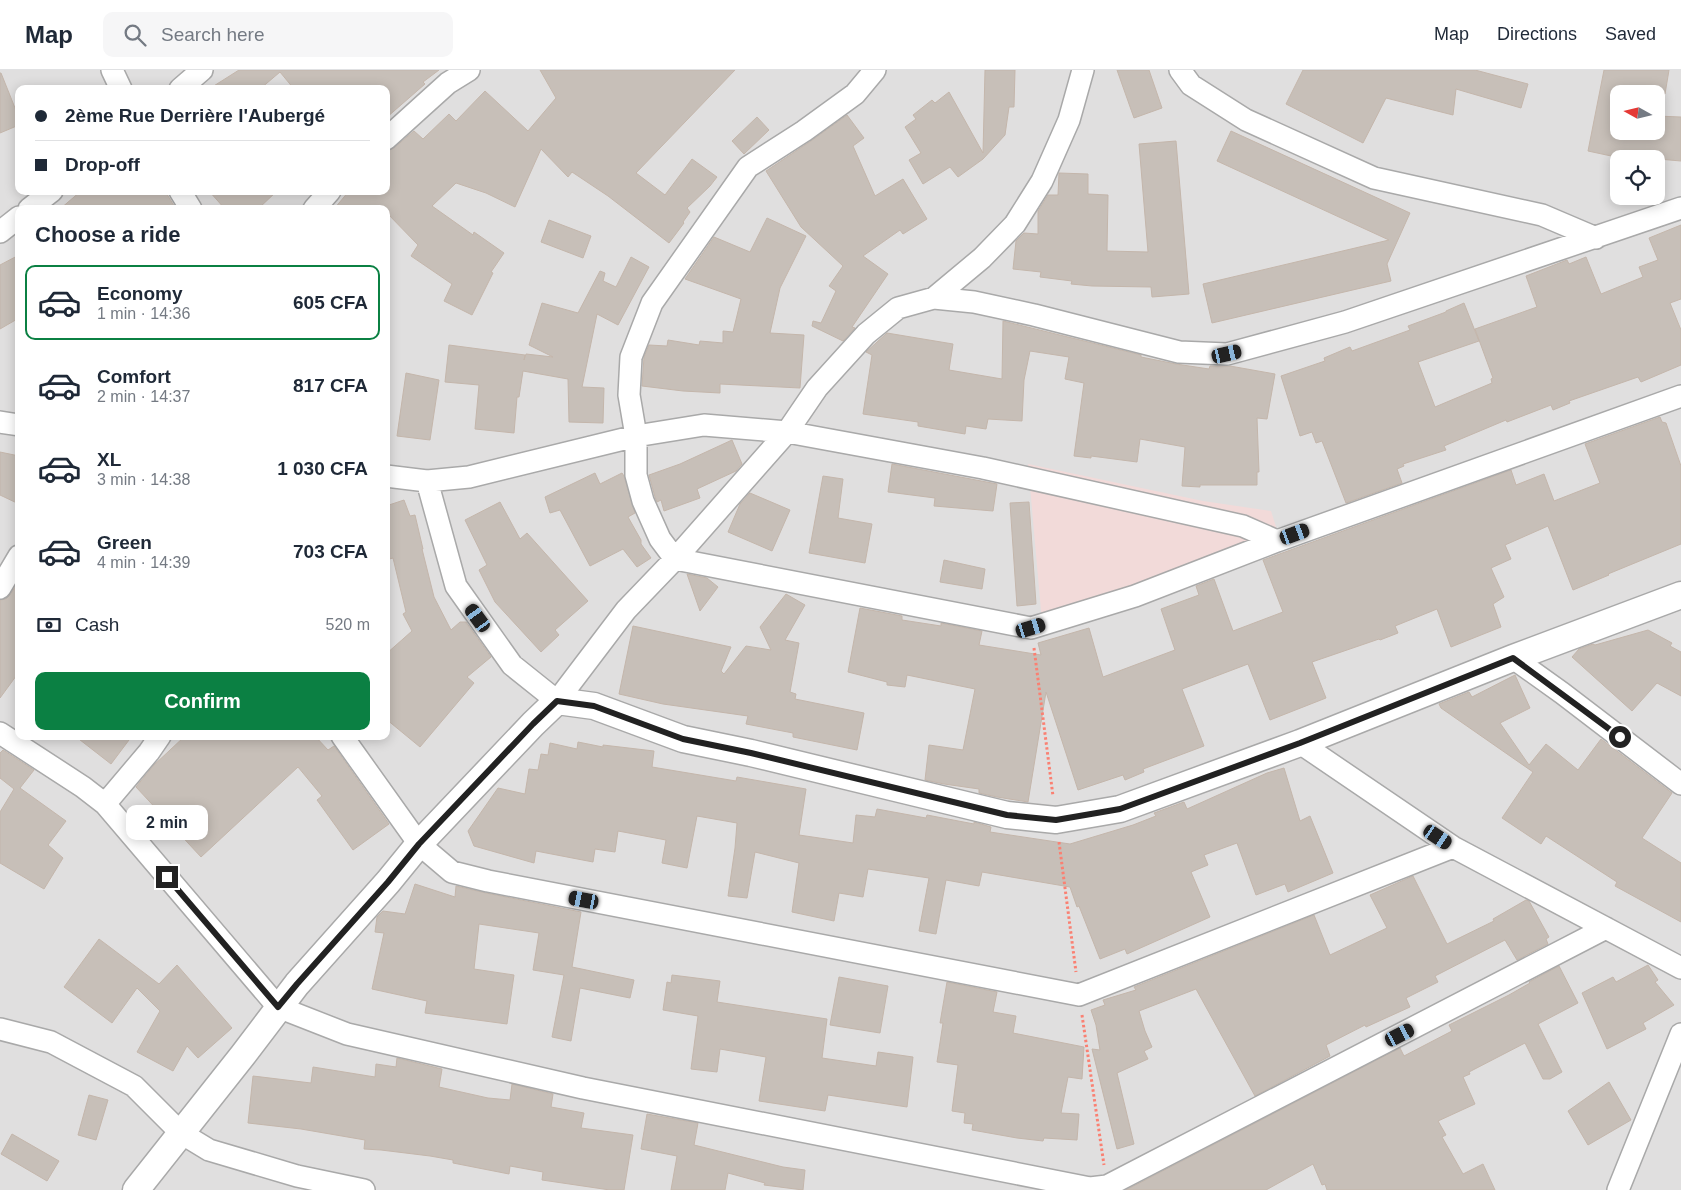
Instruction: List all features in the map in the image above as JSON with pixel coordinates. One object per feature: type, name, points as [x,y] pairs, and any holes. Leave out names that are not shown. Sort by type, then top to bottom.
[{"type":"street","points":[[112,70],[119,85]]},
{"type":"street","points":[[185,85],[202,70]]},
{"type":"street","points":[[390,135],[448,83],[469,70]]},
{"type":"street","points":[[874,70],[855,94],[748,168],[652,303],[631,356],[629,395],[636,436],[636,475],[643,501],[660,539],[675,559],[1031,628],[1135,596],[1277,541],[1681,396]]},
{"type":"street","points":[[934,298],[982,258],[1015,224],[1042,181],[1069,120],[1083,70]]},
{"type":"street","points":[[1180,70],[1192,85],[1246,120],[1374,178],[1542,215],[1596,238]]},
{"type":"street","points":[[34,205],[47,195]]},
{"type":"street","points":[[318,205],[326,195]]},
{"type":"street","points":[[145,1178],[297,984],[388,882],[419,844],[557,701],[626,610],[675,559],[787,432],[817,388],[866,334],[898,308],[934,298],[974,302],[1180,352],[1227,354],[1345,322],[1681,208]]},
{"type":"street","points":[[0,232],[15,220]]},
{"type":"street","points":[[0,422],[15,424]]},
{"type":"street","points":[[390,476],[427,481],[469,477],[636,436],[704,425],[787,432],[984,468],[1243,526],[1277,541]]},
{"type":"street","points":[[427,481],[456,586],[512,665],[557,701],[594,706],[683,739],[751,753],[1007,815],[1056,820],[1120,809],[1300,743],[1513,658],[1681,595]]},
{"type":"street","points":[[0,588],[15,563]]},
{"type":"street","points":[[1513,658],[1681,784]]},
{"type":"street","points":[[0,733],[83,786],[105,804],[278,1007],[347,1034],[583,1088],[1090,1188],[1107,1186],[1606,928]]},
{"type":"street","points":[[105,804],[157,740]]},
{"type":"street","points":[[345,740],[419,844],[452,872],[488,881],[1079,996],[1453,847]]},
{"type":"street","points":[[1300,743],[1453,847],[1681,968]]},
{"type":"street","points":[[0,1029],[51,1042],[134,1086],[181,1133],[209,1150],[297,1176],[364,1190]]},
{"type":"street","points":[[1618,1189],[1681,1034]]},
{"type":"path","points":[[1031,628],[1056,820]]},
{"type":"shaded area","points":[[0,70],[1681,70],[1681,1190],[0,1190]]},
{"type":"shaded area","points":[[1028,464],[1203,501],[1271,511],[1279,536],[1042,622]]},
{"type":"building","points":[[239,70],[439,70],[423,82],[425,84],[390,115],[390,85],[291,85],[280,72],[265,85],[215,85]]},
{"type":"building","points":[[540,70],[735,70],[636,173],[665,195],[692,159],[717,177],[687,208],[690,212],[669,243],[608,196],[572,172],[568,177],[541,149],[515,207],[486,193],[456,183],[432,206],[473,235],[474,232],[504,253],[491,272],[493,273],[472,315],[444,301],[452,284],[411,256],[418,245],[390,216],[390,205],[337,205],[346,195],[390,195],[390,150],[414,131],[423,139],[449,114],[456,121],[485,91],[528,131],[556,98]]},
{"type":"building","points":[[985,70],[1015,70],[1014,107],[1009,107],[1005,135],[983,159],[958,177],[950,167],[923,184],[909,160],[921,153],[905,127],[916,119],[913,115],[932,100],[935,103],[949,92],[983,153]]},
{"type":"building","points":[[1117,70],[1149,70],[1162,108],[1134,118]]},
{"type":"building","points":[[1303,70],[1475,70],[1528,84],[1521,108],[1456,89],[1453,115],[1386,98],[1363,143],[1286,104]]},
{"type":"building","points":[[1604,70],[1669,70],[1665,94],[1665,85],[1610,85],[1610,140],[1665,140],[1665,116],[1681,117],[1681,161],[1665,160],[1665,150],[1610,150],[1610,156],[1588,151]]},
{"type":"building","points":[[1,73],[15,108],[15,127],[0,133]]},
{"type":"building","points":[[847,115],[864,138],[853,146],[875,196],[903,179],[927,219],[903,234],[900,230],[863,256],[888,274],[852,327],[855,328],[843,341],[812,326],[813,321],[821,323],[836,291],[829,286],[843,266],[801,227],[766,171]]},
{"type":"building","points":[[757,117],[769,130],[744,154],[732,141]]},
{"type":"building","points":[[1231,131],[1410,213],[1387,264],[1391,281],[1212,323],[1203,284],[1389,240],[1217,161]]},
{"type":"building","points":[[1176,141],[1189,294],[1152,297],[1151,287],[1071,284],[1072,281],[1040,277],[1041,272],[1013,269],[1016,241],[1024,233],[1038,234],[1038,211],[1048,195],[1058,195],[1059,173],[1088,174],[1088,194],[1108,195],[1107,251],[1148,252],[1139,144]]},
{"type":"building","points":[[76,195],[167,195],[174,205],[65,205]]},
{"type":"building","points":[[213,195],[273,195],[262,205],[221,205]]},
{"type":"building","points":[[767,218],[806,236],[780,288],[770,333],[804,335],[800,388],[720,384],[720,393],[642,386],[644,357],[649,345],[667,346],[668,340],[699,345],[700,341],[723,343],[723,331],[733,332],[741,299],[685,279],[714,237],[750,252]]},
{"type":"building","points":[[549,220],[591,236],[583,258],[541,242]]},
{"type":"building","points":[[1681,225],[1681,299],[1670,303],[1681,330],[1681,365],[1641,382],[1638,377],[1569,401],[1570,403],[1553,410],[1551,405],[1507,422],[1506,420],[1444,446],[1446,450],[1403,464],[1404,466],[1397,469],[1402,483],[1346,503],[1322,441],[1316,443],[1312,432],[1300,436],[1281,376],[1325,361],[1324,358],[1350,347],[1352,351],[1410,330],[1408,326],[1464,303],[1479,341],[1418,362],[1435,407],[1492,383],[1491,379],[1493,378],[1475,329],[1537,307],[1526,276],[1567,260],[1569,264],[1586,257],[1601,294],[1643,277],[1639,267],[1658,260],[1649,238]]},
{"type":"building","points":[[15,257],[15,320],[0,329],[0,265]]},
{"type":"building","points":[[631,257],[649,267],[618,325],[597,314],[582,387],[604,388],[603,423],[569,422],[568,379],[523,371],[519,397],[517,397],[514,433],[475,429],[479,385],[445,382],[449,345],[525,355],[524,360],[526,354],[553,357],[529,345],[542,303],[578,313],[600,271],[605,273],[603,281],[616,287]]},
{"type":"building","points":[[1003,321],[1141,355],[1141,357],[1176,364],[1209,369],[1210,366],[1230,366],[1275,374],[1267,419],[1257,418],[1259,472],[1257,472],[1257,485],[1182,486],[1185,447],[1140,439],[1137,462],[1091,456],[1091,458],[1074,456],[1084,383],[1065,379],[1069,357],[1030,351],[1024,380],[1022,421],[988,419],[986,429],[966,426],[965,434],[918,426],[918,422],[863,414],[872,355],[866,352],[887,333],[953,344],[949,370],[1002,379]]},
{"type":"building","points":[[406,373],[439,380],[430,440],[397,436]]},
{"type":"building","points":[[1660,417],[1662,422],[1666,423],[1681,466],[1681,544],[1573,590],[1548,526],[1505,545],[1511,559],[1491,568],[1504,597],[1493,604],[1501,627],[1451,647],[1437,609],[1395,626],[1398,633],[1312,662],[1326,698],[1270,720],[1248,664],[1182,689],[1204,746],[1143,769],[1144,772],[1125,780],[1123,775],[1078,790],[1046,692],[1028,802],[979,793],[979,789],[925,780],[929,745],[963,750],[975,689],[907,675],[905,687],[887,685],[887,682],[848,672],[860,608],[902,616],[902,620],[941,626],[941,623],[982,631],[979,645],[1041,655],[1038,643],[1089,628],[1103,677],[1175,650],[1161,609],[1199,595],[1196,586],[1214,579],[1233,631],[1283,612],[1263,560],[1511,470],[1516,485],[1544,474],[1554,501],[1600,483],[1585,444]]},
{"type":"building","points":[[732,440],[742,464],[736,471],[697,489],[700,498],[664,511],[661,500],[657,502],[649,475],[680,464]]},
{"type":"building","points":[[0,452],[15,455],[15,502],[0,495]]},
{"type":"building","points":[[892,464],[997,484],[993,511],[934,506],[935,498],[888,492]]},
{"type":"building","points":[[595,473],[600,484],[622,473],[624,476],[635,513],[628,517],[641,540],[641,544],[651,558],[637,567],[623,549],[590,566],[560,510],[550,513],[545,497]]},
{"type":"building","points":[[823,476],[843,479],[838,518],[872,524],[865,563],[809,553]]},
{"type":"building","points":[[750,493],[790,510],[772,551],[728,532],[740,504]]},
{"type":"building","points":[[404,500],[410,516],[415,515],[434,597],[451,630],[460,622],[466,622],[491,657],[467,677],[474,683],[420,747],[390,722],[390,650],[412,631],[403,614],[406,612],[393,558],[390,559],[390,505]]},
{"type":"building","points":[[500,502],[520,539],[527,533],[588,601],[555,630],[559,635],[541,652],[495,602],[479,570],[487,565],[465,520]]},
{"type":"building","points":[[1029,502],[1036,604],[1017,606],[1010,503]]},
{"type":"building","points":[[944,560],[985,569],[982,589],[940,582]]},
{"type":"building","points":[[687,574],[707,578],[718,587],[700,611]]},
{"type":"building","points":[[15,587],[15,677],[0,698],[0,600],[6,599]]},
{"type":"building","points":[[786,594],[805,605],[785,640],[799,643],[790,692],[796,694],[795,699],[864,713],[857,750],[793,737],[793,733],[746,724],[748,716],[663,704],[619,694],[633,626],[731,647],[721,671],[724,674],[746,646],[771,650],[760,627]]},
{"type":"building","points":[[1648,630],[1672,643],[1670,646],[1681,652],[1681,696],[1657,683],[1632,711],[1572,657],[1579,649],[1593,644]]},
{"type":"building","points":[[1515,675],[1530,708],[1500,723],[1529,765],[1546,744],[1578,770],[1601,739],[1672,793],[1642,838],[1681,863],[1681,922],[1615,886],[1617,882],[1546,836],[1541,844],[1502,818],[1533,772],[1441,708],[1439,704],[1469,692],[1472,697]]},
{"type":"building","points":[[80,740],[129,740],[111,764]]},
{"type":"building","points":[[181,740],[319,740],[328,750],[334,746],[389,824],[353,850],[317,800],[322,796],[298,767],[201,857],[136,787],[154,765]]},
{"type":"building","points":[[578,742],[603,747],[603,745],[654,751],[652,767],[736,781],[737,777],[806,789],[799,835],[853,843],[856,815],[875,817],[877,809],[926,818],[927,815],[974,824],[974,822],[991,827],[990,832],[1070,844],[1133,825],[1156,816],[1154,813],[1184,802],[1187,809],[1267,773],[1284,768],[1300,821],[1310,816],[1333,873],[1288,892],[1285,884],[1256,895],[1237,843],[1204,855],[1208,865],[1191,872],[1210,917],[1127,954],[1125,949],[1100,959],[1070,887],[982,872],[979,886],[946,880],[936,934],[919,931],[929,878],[868,869],[863,897],[839,893],[834,921],[792,912],[799,863],[755,852],[747,898],[728,896],[737,823],[697,816],[687,868],[662,863],[666,840],[618,831],[615,852],[595,849],[593,862],[536,851],[534,863],[474,846],[468,831],[498,788],[525,794],[529,769],[538,770],[541,754],[548,755],[550,743],[577,749]]},
{"type":"building","points":[[3,750],[34,770],[20,788],[66,821],[48,845],[63,858],[44,889],[0,863],[0,812],[14,789],[0,778],[0,753]]},
{"type":"building","points":[[1413,876],[1447,944],[1494,921],[1493,919],[1526,900],[1529,901],[1549,937],[1546,939],[1548,944],[1517,960],[1505,940],[1435,976],[1438,982],[1406,998],[1410,1007],[1366,1027],[1365,1025],[1326,1045],[1330,1056],[1255,1096],[1196,989],[1139,1011],[1152,1047],[1144,1051],[1148,1059],[1117,1073],[1134,1144],[1117,1149],[1092,1049],[1100,1050],[1096,1025],[1091,1010],[1105,1005],[1103,1000],[1136,990],[1134,987],[1314,915],[1330,955],[1387,928],[1370,895]]},
{"type":"building","points":[[415,884],[455,897],[456,886],[581,912],[572,967],[634,980],[630,998],[580,988],[571,1041],[552,1037],[564,975],[533,970],[539,933],[479,924],[474,969],[514,975],[507,1024],[425,1013],[427,1001],[372,989],[384,933],[375,932],[377,917],[383,911],[405,914]]},
{"type":"building","points":[[99,939],[159,984],[177,965],[232,1028],[198,1058],[187,1046],[173,1071],[137,1052],[160,1011],[137,988],[112,1023],[64,987]]},
{"type":"building","points":[[1648,965],[1658,980],[1655,982],[1674,1005],[1643,1023],[1646,1029],[1607,1049],[1582,993],[1613,977],[1616,982]]},
{"type":"building","points":[[1559,966],[1578,1003],[1538,1024],[1562,1072],[1550,1079],[1543,1079],[1525,1043],[1463,1077],[1475,1104],[1438,1121],[1446,1135],[1442,1137],[1463,1174],[1483,1164],[1495,1190],[1327,1190],[1325,1184],[1322,1185],[1313,1164],[1266,1190],[1126,1190],[1400,1048],[1404,1056],[1452,1031],[1449,1025],[1509,995]]},
{"type":"building","points":[[672,975],[720,981],[717,1002],[827,1019],[822,1058],[876,1066],[878,1052],[913,1057],[907,1107],[828,1095],[825,1111],[759,1101],[766,1057],[720,1049],[717,1072],[691,1069],[698,1016],[663,1010],[667,982],[671,983]]},
{"type":"building","points":[[839,977],[888,986],[880,1033],[830,1025]]},
{"type":"building","points":[[947,982],[997,992],[993,1012],[1016,1016],[1013,1033],[1084,1047],[1082,1079],[1068,1077],[1061,1113],[1079,1114],[1077,1140],[1044,1138],[1043,1141],[972,1130],[973,1124],[964,1123],[965,1113],[952,1111],[958,1065],[937,1062],[943,1023],[940,1023]]},
{"type":"building","points":[[397,1058],[442,1069],[439,1087],[488,1098],[510,1100],[512,1084],[553,1094],[551,1107],[584,1113],[581,1128],[633,1135],[624,1190],[610,1190],[542,1180],[543,1172],[510,1166],[509,1174],[453,1163],[453,1160],[430,1156],[364,1149],[365,1140],[301,1129],[248,1123],[253,1076],[311,1083],[313,1067],[375,1077],[376,1064],[396,1067]]},
{"type":"building","points":[[1609,1082],[1631,1120],[1588,1145],[1568,1111]]},
{"type":"building","points":[[89,1095],[108,1100],[96,1140],[78,1135]]},
{"type":"building","points":[[647,1114],[698,1123],[694,1145],[783,1167],[805,1170],[803,1190],[764,1185],[765,1183],[728,1173],[725,1190],[671,1190],[677,1156],[641,1149]]},
{"type":"building","points":[[12,1134],[59,1161],[47,1181],[1,1154]]},
{"type":"route","points":[[167,877],[278,1007],[419,844],[557,701],[594,706],[683,739],[751,753],[1007,815],[1056,820],[1120,809],[1300,743],[1513,658],[1620,737]]}]
